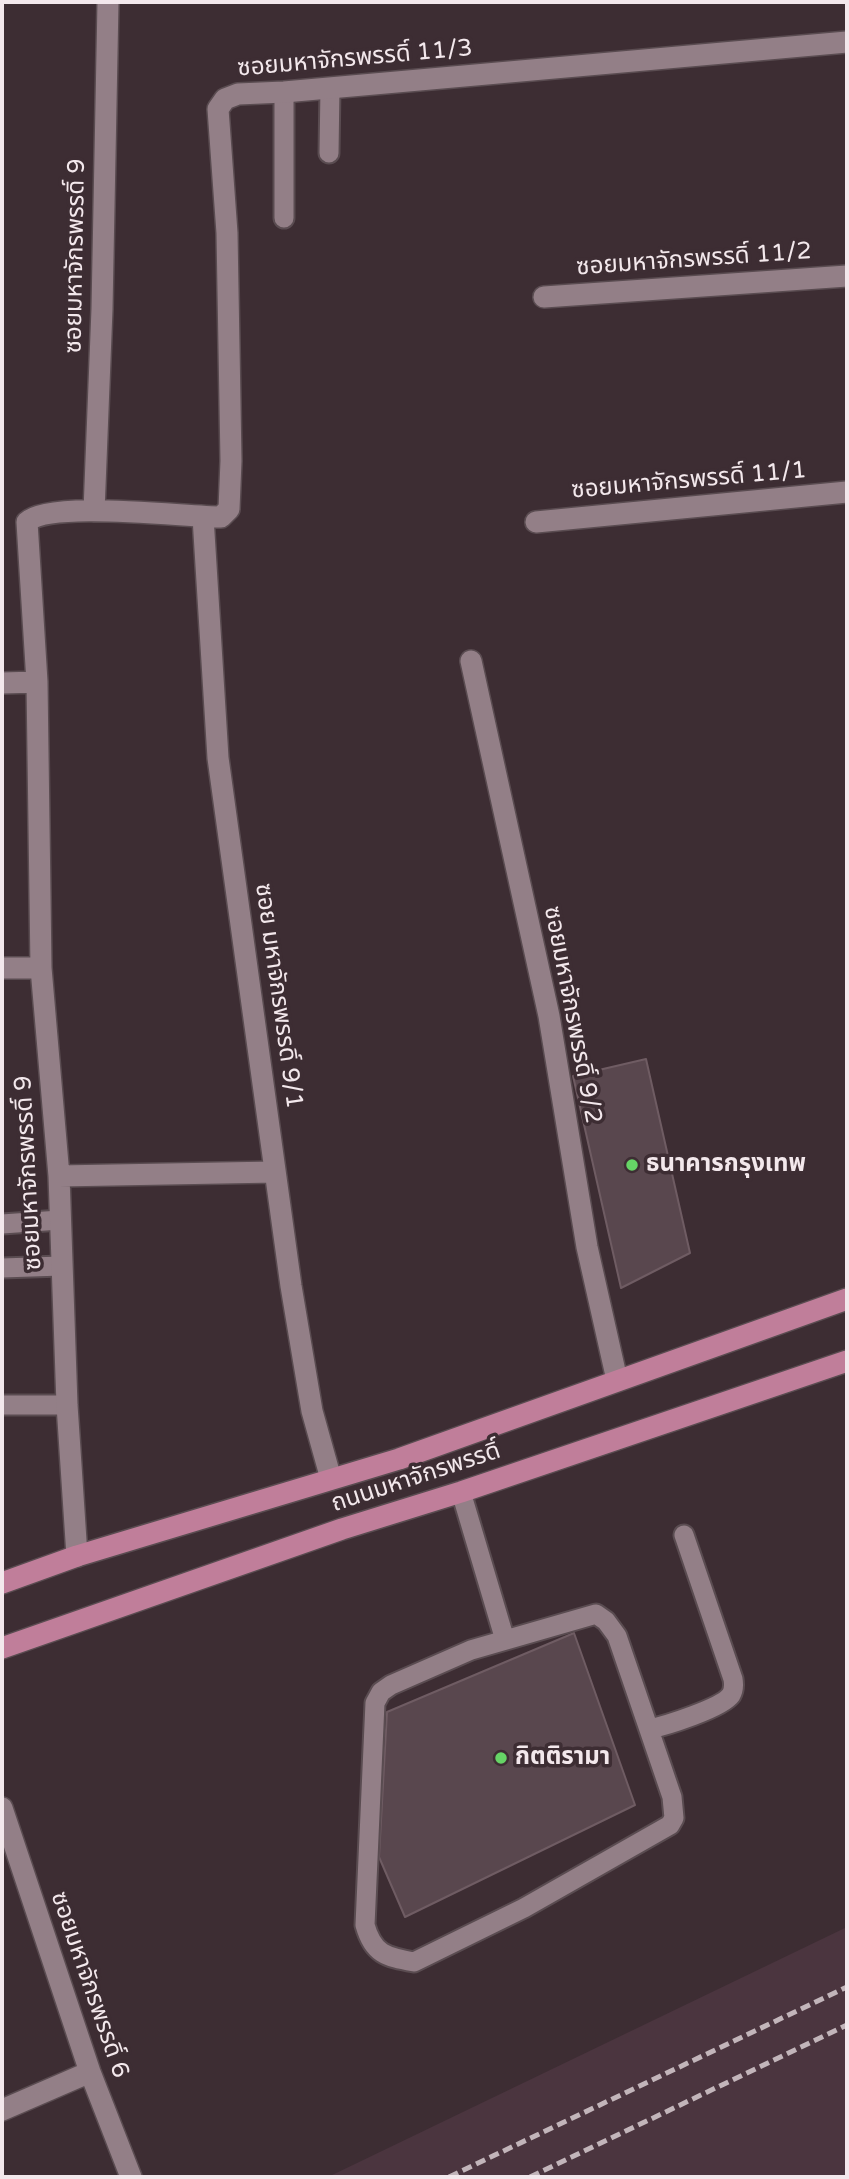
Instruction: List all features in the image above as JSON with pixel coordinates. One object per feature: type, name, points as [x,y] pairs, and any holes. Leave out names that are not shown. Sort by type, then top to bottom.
[{"type":"main road","name":"ถนนมหาจักรพรรดิ์","points":[[2,1583],[77,1556],[399,1459],[847,1299]]},
{"type":"main road","name":"ถนนมหาจักรพรรดิ์","points":[[2,1648],[342,1529],[461,1492],[847,1361]]},
{"type":"street","name":"ซอยมหาจักรพรรดิ์ 9","points":[[94,510],[102,309],[108,2]]},
{"type":"street","name":"ซอยมหาจักรพรรดิ์ 11/3","points":[[203,517],[221,517],[226,514],[231,497],[227,233],[218,109],[225,99],[238,94],[847,42]]},
{"type":"street","name":"ซอยมหาจักรพรรดิ์ 11/2","points":[[544,297],[847,276]]},
{"type":"street","name":"ซอยมหาจักรพรรดิ์ 11/1","points":[[536,522],[847,492]]},
{"type":"street","name":"ซอยมหาจักรพรรดิ์ 9","points":[[77,1556],[67,1405],[59,1176],[41,968],[37,682],[27,522],[36,515],[94,510],[203,517]]},
{"type":"street","name":"ซอย มหาจักรพรรดิ์ 9/1","points":[[203,517],[218,758],[275,1172],[312,1411],[331,1479]]},
{"type":"street","name":"ซอยมหาจักรพรรดิ์ 9/2","points":[[471,661],[549,1016],[587,1247],[617,1380]]},
{"type":"street","points":[[2,683],[37,682]]},
{"type":"street","points":[[2,968],[41,968]]},
{"type":"street","points":[[59,1176],[275,1172]]},
{"type":"street","name":"ซอยมหาจักรพรรดิ์ 6","points":[[2,1808],[90,2072],[131,2177]]},
{"type":"street","points":[[2,2110],[90,2072]]},
{"type":"lane","points":[[329,153],[330,88]]},
{"type":"lane","points":[[284,92],[284,218]]},
{"type":"lane","points":[[2,1224],[60,1220]]},
{"type":"lane","points":[[2,1268],[61,1266]]},
{"type":"lane","points":[[2,1405],[67,1405]]},
{"type":"lane","points":[[461,1492],[505,1640]]},
{"type":"lane","points":[[649,1729],[665,1726],[719,1704],[731,1695],[734,1688],[684,1535]]},
{"type":"lane","points":[[596,1614],[606,1621],[617,1636],[649,1729],[672,1797],[674,1818],[670,1825],[524,1908],[414,1962],[377,1951],[365,1925],[375,1703],[381,1692],[391,1685],[471,1650],[596,1614]]},
{"type":"shaded area","points":[[847,1927],[847,2177],[328,2177]]},
{"type":"building","name":"ธนาคารกรุงเทพ","points":[[646,1059],[690,1253],[621,1288],[573,1076]]},
{"type":"building","name":"กิตติรามา","points":[[574,1633],[635,1805],[405,1917],[379,1857],[387,1712]]},
{"type":"railway","points":[[449,2177],[847,1987]]},
{"type":"railway","points":[[530,2177],[847,2025]]},
{"type":"place","name":"ธนาคารกรุงเทพ","points":[[632,1165]]},
{"type":"place","name":"กิตติรามา","points":[[501,1758]]}]
